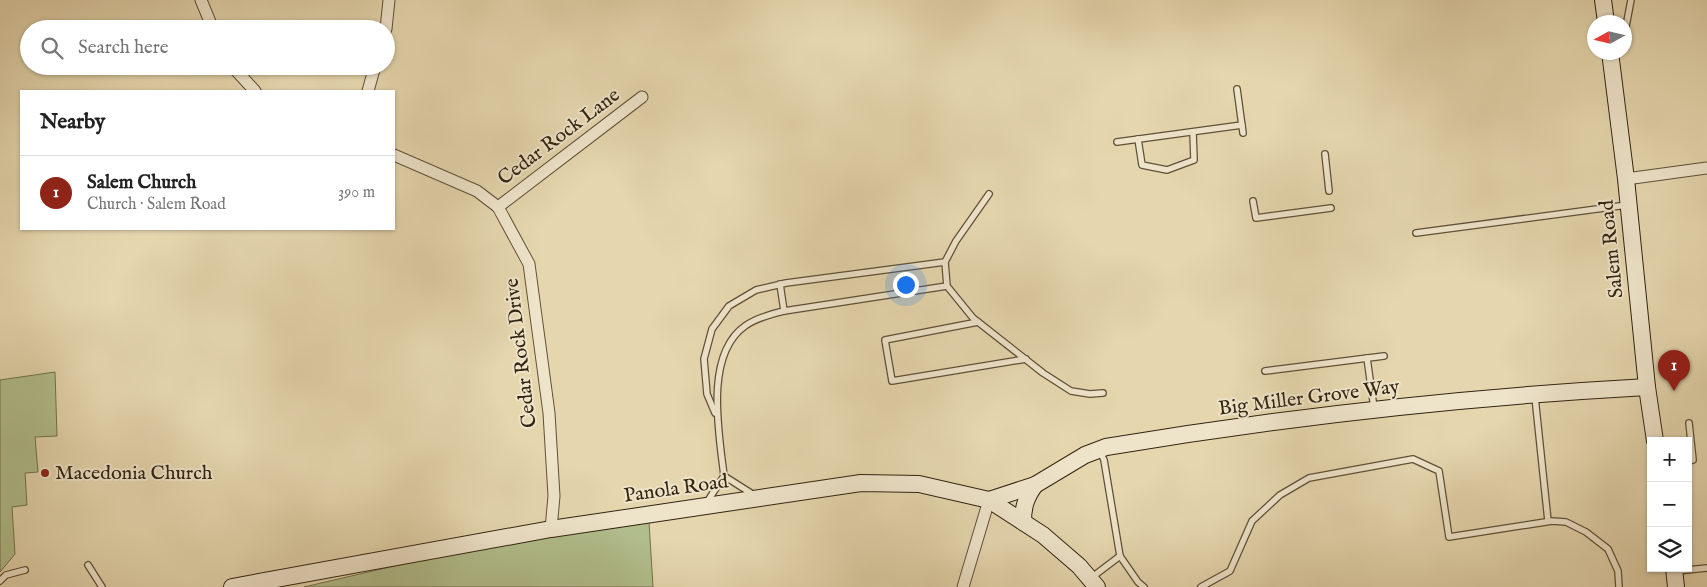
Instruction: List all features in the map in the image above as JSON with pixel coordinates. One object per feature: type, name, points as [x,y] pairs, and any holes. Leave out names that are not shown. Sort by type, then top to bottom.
[{"type":"street","points":[[200,0],[209,20]]},
{"type":"street","points":[[387,20],[389,0]]},
{"type":"street","points":[[1603,0],[1605,15]]},
{"type":"street","name":"Salem Road","points":[[1611,60],[1654,437]]},
{"type":"street","points":[[240,75],[254,90]]},
{"type":"street","points":[[368,90],[372,75]]},
{"type":"street","name":"Cedar Rock Lane","points":[[498,207],[642,97]]},
{"type":"street","name":"Cedar Rock Drive","points":[[395,155],[477,191],[498,207],[529,264],[549,413],[554,496],[552,529]]},
{"type":"street","points":[[1626,179],[1707,168]]},
{"type":"street","name":"Big Miller Grove Way","points":[[989,500],[1035,485],[1085,455],[1100,449],[1145,440],[1374,410],[1535,394],[1648,387]]},
{"type":"street","name":"Panola Road","points":[[232,587],[552,529],[860,483],[919,484],[989,500],[1043,534],[1079,566],[1093,583]]},
{"type":"street","points":[[1023,522],[1023,507],[1035,485]]},
{"type":"street","points":[[963,587],[989,500]]},
{"type":"lane","points":[[1628,15],[1631,0]]},
{"type":"lane","points":[[1237,89],[1244,133]]},
{"type":"lane","points":[[1116,142],[1242,125]]},
{"type":"lane","points":[[1138,139],[1142,165],[1167,170],[1194,160],[1193,132]]},
{"type":"lane","points":[[1325,154],[1329,190]]},
{"type":"lane","points":[[989,194],[956,241],[945,262],[948,286],[978,322],[1043,373],[1071,391],[1090,394],[1103,393]]},
{"type":"lane","points":[[1253,202],[1256,218],[1331,208]]},
{"type":"lane","points":[[1416,233],[1629,205]]},
{"type":"lane","points":[[716,414],[707,394],[704,359],[712,329],[729,306],[756,290],[780,284],[945,262]]},
{"type":"lane","points":[[780,284],[784,311]]},
{"type":"lane","points":[[704,506],[724,476],[716,414],[720,365],[729,344],[744,326],[761,318],[784,311],[948,286]]},
{"type":"lane","points":[[978,322],[885,340],[892,381],[1026,360]]},
{"type":"lane","points":[[1265,372],[1384,356]]},
{"type":"lane","points":[[1367,358],[1374,410]]},
{"type":"lane","points":[[1535,394],[1548,521]]},
{"type":"lane","points":[[1689,424],[1690,437]]},
{"type":"lane","points":[[1100,449],[1104,460],[1120,556],[1138,582],[1144,587]]},
{"type":"lane","points":[[1201,587],[1230,571],[1252,522],[1280,495],[1309,478],[1413,459],[1439,471],[1449,537],[1548,521],[1566,522],[1586,532],[1608,549],[1618,571],[1619,587]]},
{"type":"lane","points":[[724,476],[758,498]]},
{"type":"lane","points":[[1093,583],[1120,556]]},
{"type":"lane","points":[[88,565],[102,587]]},
{"type":"lane","points":[[1675,576],[1707,568]]},
{"type":"lane","points":[[0,581],[6,575],[25,570]]},
{"type":"green space","points":[[55,372],[57,436],[35,437],[38,472],[25,473],[27,505],[12,507],[15,554],[0,572],[0,380]]},
{"type":"green space","points":[[649,522],[653,587],[304,587],[558,528]]},
{"type":"place","name":"Salem Church","points":[[1674,391]]},
{"type":"place","name":"Macedonia Church","points":[[45,473]]}]
